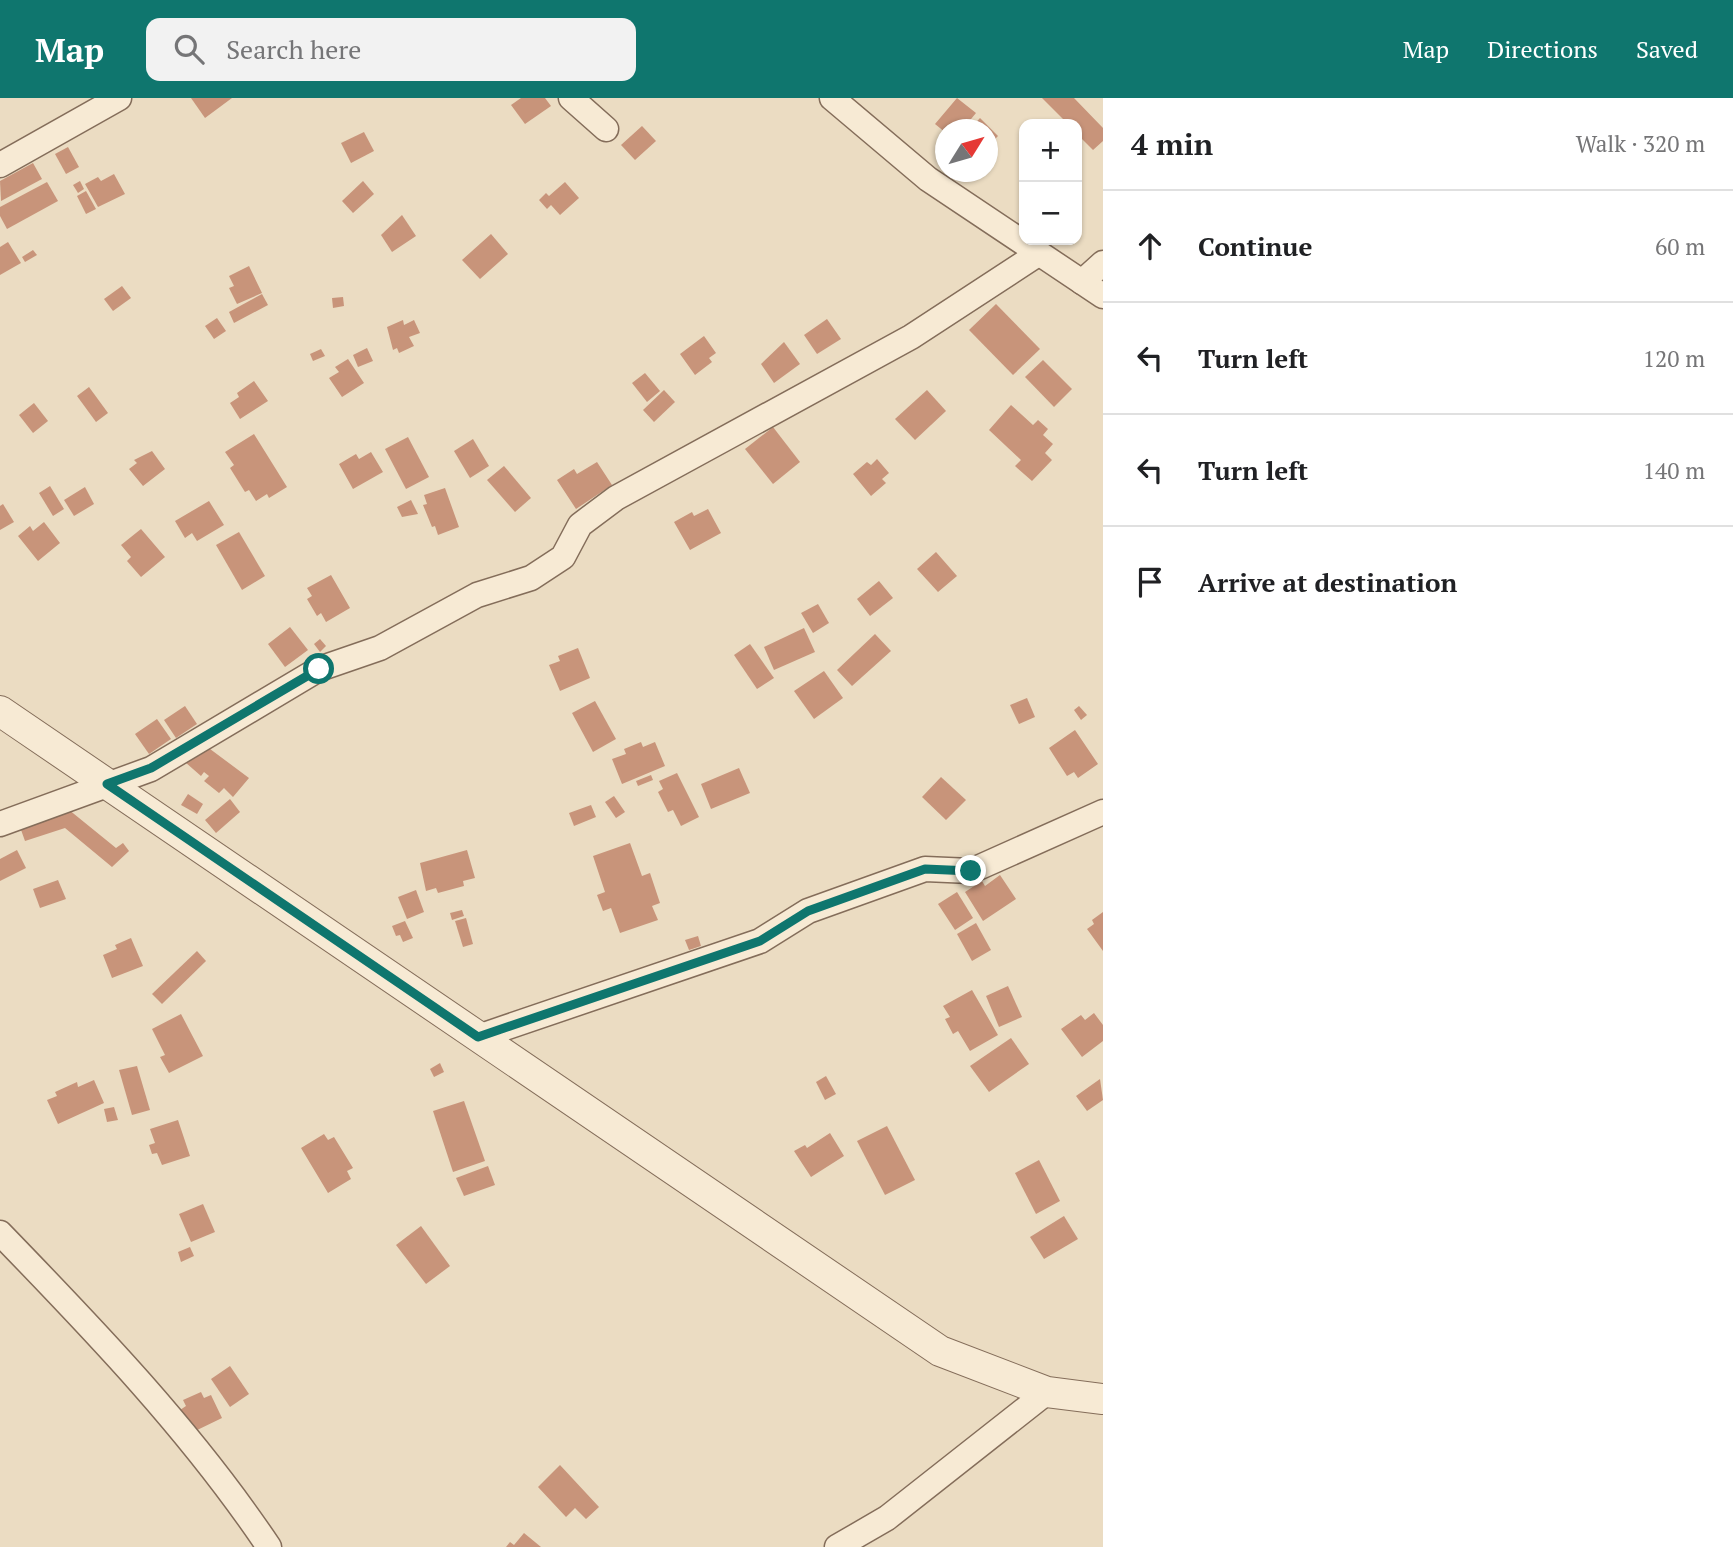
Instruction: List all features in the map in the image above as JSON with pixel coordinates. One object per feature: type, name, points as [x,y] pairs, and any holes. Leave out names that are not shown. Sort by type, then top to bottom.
[{"type":"street","points":[[0,166],[119,98]]},
{"type":"street","points":[[571,98],[606,129]]},
{"type":"street","points":[[832,98],[928,179],[1103,296]]},
{"type":"street","points":[[0,824],[151,768],[319,669],[380,648],[477,595],[531,578],[563,557],[580,525],[616,498],[911,337],[1038,254]]},
{"type":"street","points":[[1082,282],[1103,263]]},
{"type":"street","points":[[0,711],[940,1351],[1047,1392],[1102,1400]]},
{"type":"street","points":[[478,1037],[760,941],[808,911],[925,869],[971,871],[1103,812]]},
{"type":"street","points":[[0,1233],[164,1409],[239,1501],[270,1547]]},
{"type":"street","points":[[837,1547],[887,1518],[1047,1392]]},
{"type":"building","points":[[191,98],[232,98],[205,118]]},
{"type":"building","points":[[521,98],[545,98],[551,106],[525,124],[511,105]]},
{"type":"building","points":[[957,98],[976,113],[971,119],[939,119]]},
{"type":"building","points":[[1042,98],[1074,98],[1103,128],[1103,141],[1093,150],[1082,139],[1082,119],[1063,119]]},
{"type":"building","points":[[642,126],[656,141],[635,160],[621,145]]},
{"type":"building","points":[[364,132],[374,151],[351,163],[341,143]]},
{"type":"building","points":[[68,147],[79,167],[66,174],[55,154]]},
{"type":"building","points":[[33,163],[42,179],[1,201],[0,181]]},
{"type":"building","points":[[114,174],[125,194],[98,207],[85,184],[98,177],[101,181]]},
{"type":"building","points":[[80,181],[84,189],[78,193],[73,185]]},
{"type":"building","points":[[363,181],[374,194],[353,213],[342,201]]},
{"type":"building","points":[[47,182],[58,201],[7,229],[0,216],[0,207]]},
{"type":"building","points":[[565,182],[579,198],[560,215],[551,205],[547,209],[539,200],[546,193],[549,196]]},
{"type":"building","points":[[86,191],[96,209],[86,214],[77,196]]},
{"type":"building","points":[[402,215],[416,236],[392,252],[381,235]]},
{"type":"building","points":[[491,234],[508,254],[480,279],[462,260]]},
{"type":"building","points":[[8,242],[21,263],[0,275],[0,247]]},
{"type":"building","points":[[33,250],[37,255],[25,262],[22,257]]},
{"type":"building","points":[[249,266],[262,293],[237,304],[229,288],[234,286],[229,276]]},
{"type":"building","points":[[122,286],[131,298],[113,311],[104,299]]},
{"type":"building","points":[[262,294],[268,305],[234,323],[229,312]]},
{"type":"building","points":[[343,297],[344,306],[333,308],[332,298]]},
{"type":"building","points":[[996,304],[1040,349],[1013,375],[969,330]]},
{"type":"building","points":[[217,318],[226,331],[214,339],[205,326]]},
{"type":"building","points":[[827,319],[841,339],[817,354],[804,335]]},
{"type":"building","points":[[403,320],[404,325],[414,320],[420,333],[409,337],[414,346],[399,353],[397,348],[393,350],[387,327]]},
{"type":"building","points":[[704,336],[716,353],[709,358],[712,362],[695,375],[680,354]]},
{"type":"building","points":[[784,342],[800,364],[774,383],[761,364]]},
{"type":"building","points":[[367,348],[373,361],[358,367],[353,355]]},
{"type":"building","points":[[321,349],[325,356],[313,361],[310,354]]},
{"type":"building","points":[[348,359],[364,383],[342,397],[329,378],[339,372],[335,367]]},
{"type":"building","points":[[1043,360],[1072,389],[1054,407],[1025,377]]},
{"type":"building","points":[[645,373],[660,391],[647,402],[632,383]]},
{"type":"building","points":[[254,381],[268,401],[240,419],[230,403],[239,397],[237,393]]},
{"type":"building","points":[[89,387],[108,413],[96,422],[77,396]]},
{"type":"building","points":[[664,390],[675,402],[654,422],[643,410]]},
{"type":"building","points":[[927,390],[946,411],[915,440],[895,419]]},
{"type":"building","points":[[34,403],[48,421],[33,433],[19,415]]},
{"type":"building","points":[[1011,405],[1033,425],[1038,420],[1048,429],[1043,435],[1053,444],[1045,453],[1052,460],[1032,481],[1015,466],[1021,460],[989,430]]},
{"type":"building","points":[[773,427],[800,462],[773,484],[745,449]]},
{"type":"building","points":[[254,434],[287,487],[269,498],[267,494],[256,501],[249,490],[245,492],[230,468],[234,465],[225,452]]},
{"type":"building","points":[[408,437],[429,477],[406,489],[385,449]]},
{"type":"building","points":[[473,439],[489,466],[470,478],[454,451]]},
{"type":"building","points":[[152,451],[165,469],[143,486],[129,469],[137,463],[134,460]]},
{"type":"building","points":[[371,452],[383,472],[353,489],[339,464],[356,454],[359,459]]},
{"type":"building","points":[[877,459],[889,473],[882,479],[886,483],[871,496],[853,474],[867,462],[871,465]]},
{"type":"building","points":[[597,462],[612,485],[576,509],[557,480],[574,469],[577,474]]},
{"type":"building","points":[[504,466],[531,498],[515,512],[487,480]]},
{"type":"building","points":[[50,486],[64,509],[53,516],[39,493]]},
{"type":"building","points":[[85,487],[94,504],[74,516],[64,500]]},
{"type":"building","points":[[445,488],[459,527],[438,535],[423,505],[427,504],[424,495]]},
{"type":"building","points":[[411,500],[418,514],[402,517],[397,507]]},
{"type":"building","points":[[209,501],[224,525],[197,541],[192,533],[185,538],[175,521]]},
{"type":"building","points":[[3,504],[14,522],[0,530],[0,506]]},
{"type":"building","points":[[708,509],[721,533],[690,550],[674,522],[692,512],[694,516]]},
{"type":"building","points":[[44,522],[60,543],[38,561],[18,536],[30,526],[33,531]]},
{"type":"building","points":[[141,529],[165,557],[141,577],[127,561],[131,557],[121,545]]},
{"type":"building","points":[[239,532],[265,576],[242,590],[216,545]]},
{"type":"building","points":[[936,552],[957,576],[938,592],[917,569]]},
{"type":"building","points":[[331,575],[350,608],[326,622],[321,613],[317,616],[307,599],[312,596],[307,588]]},
{"type":"building","points":[[879,581],[893,598],[870,616],[857,599]]},
{"type":"building","points":[[818,604],[829,623],[813,633],[801,613]]},
{"type":"building","points":[[290,627],[308,650],[285,667],[268,644]]},
{"type":"building","points":[[804,628],[815,652],[774,670],[764,647]]},
{"type":"building","points":[[875,634],[891,651],[852,686],[837,670]]},
{"type":"building","points":[[320,639],[326,646],[320,652],[314,644]]},
{"type":"building","points":[[750,644],[774,678],[757,689],[734,655]]},
{"type":"building","points":[[578,648],[590,678],[560,691],[549,665],[560,661],[558,656]]},
{"type":"building","points":[[824,671],[843,698],[814,719],[794,691]]},
{"type":"building","points":[[1027,698],[1035,717],[1019,724],[1010,705]]},
{"type":"building","points":[[595,701],[616,739],[593,752],[572,713]]},
{"type":"building","points":[[185,706],[197,724],[176,738],[164,720]]},
{"type":"building","points":[[1079,706],[1087,715],[1081,720],[1074,710]]},
{"type":"building","points":[[157,719],[171,739],[149,754],[135,734]]},
{"type":"building","points":[[1075,730],[1098,764],[1078,778],[1074,772],[1067,776],[1049,748]]},
{"type":"building","points":[[641,742],[643,747],[655,742],[665,766],[622,784],[612,759],[626,754],[624,749]]},
{"type":"building","points":[[202,743],[249,778],[233,797],[224,788],[219,793],[204,781],[209,776],[204,772],[201,776],[185,762]]},
{"type":"building","points":[[739,768],[750,793],[711,809],[701,784]]},
{"type":"building","points":[[677,773],[699,817],[681,826],[673,810],[668,812],[658,792],[663,789],[659,781]]},
{"type":"building","points":[[651,775],[653,780],[638,786],[636,781]]},
{"type":"building","points":[[941,777],[966,800],[946,820],[922,797]]},
{"type":"building","points":[[188,794],[203,804],[197,814],[181,805]]},
{"type":"building","points":[[614,796],[625,812],[616,818],[605,802]]},
{"type":"building","points":[[230,799],[240,812],[216,833],[205,820]]},
{"type":"building","points":[[63,805],[116,848],[123,843],[129,851],[112,867],[65,828],[25,841],[20,827]]},
{"type":"building","points":[[591,805],[596,817],[574,826],[569,813]]},
{"type":"building","points":[[630,843],[642,876],[650,873],[660,903],[652,906],[658,920],[620,933],[611,908],[603,911],[597,895],[605,892],[593,856]]},
{"type":"building","points":[[17,850],[26,868],[0,881],[0,859]]},
{"type":"building","points":[[467,850],[475,878],[463,881],[464,886],[438,893],[436,888],[426,891],[420,863]]},
{"type":"building","points":[[1000,875],[1016,899],[983,921],[965,892],[982,881],[985,886]]},
{"type":"building","points":[[58,880],[66,899],[40,908],[33,889]]},
{"type":"building","points":[[416,890],[424,912],[407,919],[398,897]]},
{"type":"building","points":[[957,892],[973,918],[955,930],[938,904]]},
{"type":"building","points":[[462,910],[464,916],[452,920],[450,913]]},
{"type":"building","points":[[1103,912],[1103,951],[1087,929],[1094,924],[1092,920]]},
{"type":"building","points":[[466,918],[473,944],[463,947],[455,921]]},
{"type":"building","points":[[405,921],[413,938],[403,942],[400,935],[396,936],[392,926]]},
{"type":"building","points":[[976,923],[991,950],[972,961],[957,934]]},
{"type":"building","points":[[698,936],[701,946],[689,950],[685,940]]},
{"type":"building","points":[[131,938],[143,966],[112,978],[103,955],[117,949],[115,945]]},
{"type":"building","points":[[197,951],[206,961],[162,1004],[152,994]]},
{"type":"building","points":[[1008,986],[1022,1017],[999,1027],[986,996]]},
{"type":"building","points":[[972,990],[998,1035],[970,1051],[958,1031],[953,1034],[945,1019],[950,1017],[943,1006]]},
{"type":"building","points":[[1094,1013],[1103,1025],[1103,1041],[1082,1057],[1061,1029],[1081,1015],[1085,1020]]},
{"type":"building","points":[[181,1014],[203,1056],[169,1073],[160,1057],[165,1055],[152,1029]]},
{"type":"building","points":[[1011,1038],[1029,1064],[989,1092],[970,1066]]},
{"type":"building","points":[[440,1063],[444,1072],[434,1077],[430,1069]]},
{"type":"building","points":[[137,1066],[150,1110],[132,1115],[119,1070]]},
{"type":"building","points":[[826,1076],[836,1094],[825,1100],[816,1082]]},
{"type":"building","points":[[1100,1079],[1103,1100],[1087,1111],[1076,1096]]},
{"type":"building","points":[[94,1080],[104,1103],[58,1124],[47,1100],[57,1096],[55,1092],[77,1082],[78,1087]]},
{"type":"building","points":[[464,1101],[485,1161],[453,1172],[433,1111]]},
{"type":"building","points":[[114,1107],[118,1120],[107,1122],[104,1109]]},
{"type":"building","points":[[178,1120],[190,1156],[162,1165],[157,1153],[152,1154],[149,1145],[155,1143],[150,1129]]},
{"type":"building","points":[[887,1126],[915,1180],[885,1195],[857,1141]]},
{"type":"building","points":[[830,1133],[844,1156],[811,1177],[794,1151],[805,1145],[807,1148]]},
{"type":"building","points":[[324,1134],[328,1140],[334,1137],[353,1168],[347,1171],[351,1179],[328,1193],[301,1148]]},
{"type":"building","points":[[1039,1160],[1060,1201],[1036,1214],[1015,1173]]},
{"type":"building","points":[[488,1166],[495,1185],[464,1196],[456,1178]]},
{"type":"building","points":[[203,1204],[215,1232],[191,1242],[179,1214]]},
{"type":"building","points":[[1064,1216],[1078,1239],[1044,1259],[1030,1237]]},
{"type":"building","points":[[421,1226],[450,1266],[426,1284],[396,1245]]},
{"type":"building","points":[[190,1247],[194,1256],[181,1262],[178,1252]]},
{"type":"building","points":[[230,1366],[249,1394],[230,1407],[211,1379]]},
{"type":"building","points":[[201,1392],[204,1398],[211,1395],[222,1418],[191,1433],[180,1410],[186,1406],[183,1400]]},
{"type":"building","points":[[560,1465],[599,1507],[586,1519],[575,1508],[566,1517],[538,1487]]},
{"type":"building","points":[[524,1533],[541,1547],[506,1547],[510,1542],[514,1545]]},
{"type":"route","points":[[319,669],[151,768],[107,784],[478,1037],[760,941],[808,911],[925,869],[971,871]]}]
